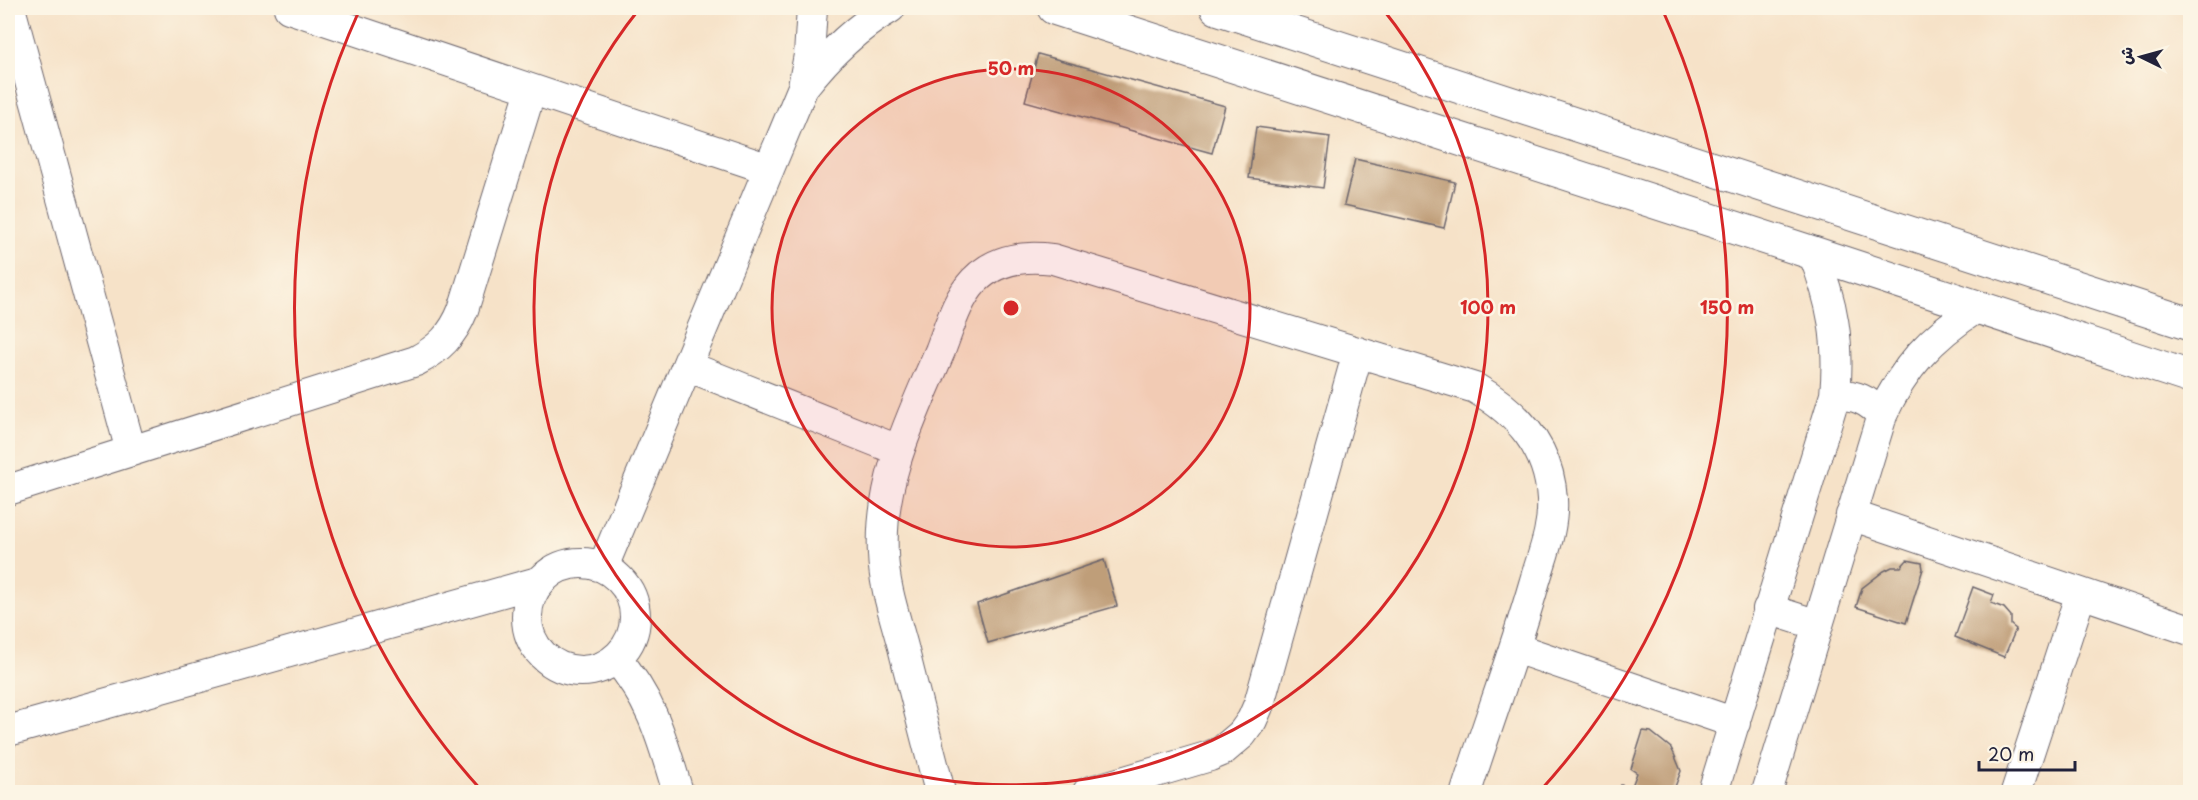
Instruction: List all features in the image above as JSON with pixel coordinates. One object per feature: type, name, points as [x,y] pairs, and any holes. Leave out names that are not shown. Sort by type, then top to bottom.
[{"type":"street","points":[[10,8],[131,451]]},
{"type":"street","points":[[289,8],[769,169]]},
{"type":"street","points":[[603,567],[804,87],[812,8]]},
{"type":"street","points":[[804,87],[824,61],[847,38],[890,8]]},
{"type":"street","points":[[1054,8],[2190,377]]},
{"type":"street","points":[[1216,8],[2190,324]]},
{"type":"street","points":[[8,490],[416,361],[431,353],[452,333],[463,310],[531,90]]},
{"type":"street","points":[[1713,792],[1835,395],[1838,364],[1836,335],[1823,279],[1813,253]]},
{"type":"street","points":[[940,792],[886,583],[883,556],[884,502],[898,450],[964,292],[985,271],[999,263],[1035,256],[1053,259],[1475,388],[1497,401],[1516,417],[1532,437],[1543,459],[1552,499],[1551,520],[1548,540],[1515,648],[1466,792]]},
{"type":"street","points":[[2025,323],[2032,317],[2041,302],[2039,275]]},
{"type":"street","points":[[2075,340],[2068,321],[2070,310],[2083,295],[2092,291]]},
{"type":"street","points":[[1767,792],[1882,415],[1906,370],[1926,346],[1950,325],[1976,308]]},
{"type":"street","points":[[1088,792],[1210,756],[1233,743],[1252,720],[1262,693],[1358,352]]},
{"type":"street","points":[[687,366],[898,450]]},
{"type":"street","points":[[1835,395],[1856,396],[1866,400],[1882,415]]},
{"type":"street","points":[[1851,515],[2190,630]]},
{"type":"street","points":[[8,730],[538,582],[556,568],[579,562],[603,567],[620,579],[632,598],[635,620],[630,641],[616,658],[596,670],[573,672],[551,664],[535,648],[526,626],[528,603],[538,582]]},
{"type":"street","points":[[2016,792],[2081,593]]},
{"type":"street","points":[[1768,609],[1818,625]]},
{"type":"street","points":[[1515,648],[1735,723]]},
{"type":"street","points":[[616,658],[637,684],[653,713],[678,792]]},
{"type":"building","points":[[1038,54],[1225,106],[1212,153],[1025,101]]},
{"type":"building","points":[[1256,127],[1330,137],[1323,188],[1249,178]]},
{"type":"building","points":[[1355,159],[1455,182],[1444,228],[1344,205]]},
{"type":"building","points":[[1104,560],[1117,606],[988,643],[977,604]]},
{"type":"building","points":[[1907,560],[1922,563],[1923,569],[1906,623],[1856,607],[1862,588],[1884,571],[1892,567],[1901,567]]},
{"type":"building","points":[[1973,587],[1994,595],[1991,603],[2004,608],[2011,616],[2011,625],[2016,629],[2004,657],[1955,637]]},
{"type":"building","points":[[1643,731],[1651,732],[1671,748],[1674,754],[1681,771],[1673,792],[1653,792],[1632,786],[1637,773],[1631,769]]},
{"type":"building","points":[[1621,785],[1642,792],[1618,792]]}]
